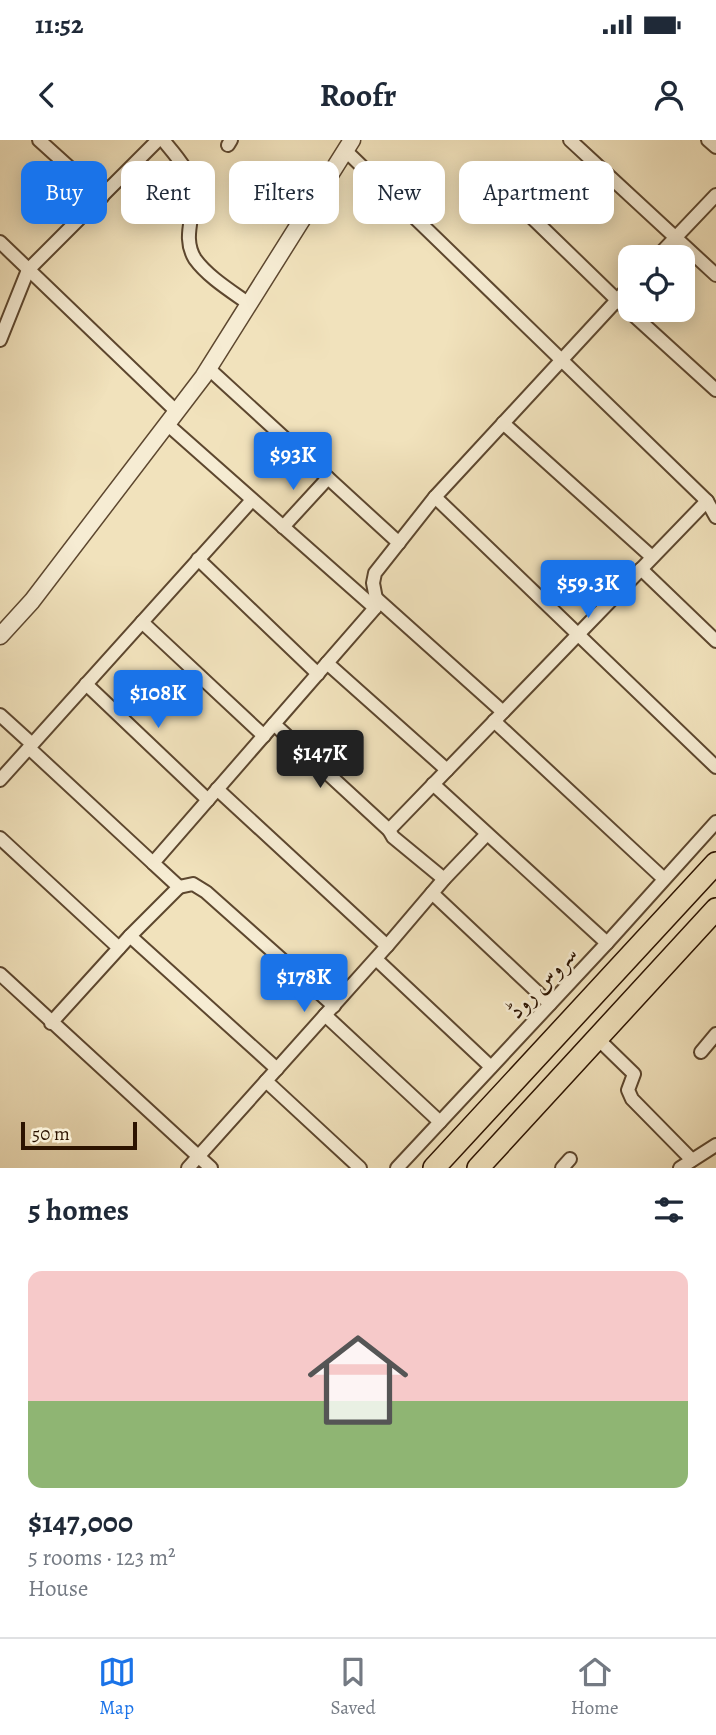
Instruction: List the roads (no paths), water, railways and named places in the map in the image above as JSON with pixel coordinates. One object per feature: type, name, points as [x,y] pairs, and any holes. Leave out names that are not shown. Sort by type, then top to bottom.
[{"type":"main road","points":[[434,1168],[716,863]]},
{"type":"main road","points":[[463,1136],[482,1163],[716,909]]},
{"type":"street","points":[[39,140],[62,161]]},
{"type":"street","points":[[107,192],[160,140],[187,171],[193,195],[187,240],[195,259],[215,279],[249,304]]},
{"type":"street","points":[[570,140],[716,275]]},
{"type":"street","points":[[708,140],[716,147]]},
{"type":"street","points":[[0,636],[32,601],[208,368],[349,145],[560,360],[707,501],[716,517]]},
{"type":"street","points":[[668,245],[716,195]]},
{"type":"street","points":[[0,340],[28,270],[75,224]]},
{"type":"street","points":[[539,224],[716,390]]},
{"type":"street","points":[[0,242],[251,499],[376,603],[499,716],[664,879]]},
{"type":"street","points":[[153,863],[318,674],[376,603],[373,583],[375,572],[435,497],[617,300]]},
{"type":"street","points":[[208,368],[399,543]]},
{"type":"street","points":[[503,422],[652,557]]},
{"type":"street","points":[[283,527],[328,478]]},
{"type":"street","points":[[435,497],[716,767]]},
{"type":"street","points":[[0,780],[251,499]]},
{"type":"street","points":[[389,831],[707,501]]},
{"type":"street","points":[[198,559],[318,674]]},
{"type":"street","points":[[641,569],[716,641]]},
{"type":"street","points":[[142,622],[264,736]]},
{"type":"street","points":[[327,663],[447,770]]},
{"type":"street","points":[[86,684],[208,800]]},
{"type":"street","points":[[0,715],[179,887]]},
{"type":"street","points":[[274,724],[393,837],[444,879]]},
{"type":"street","points":[[433,784],[607,943]]},
{"type":"street","points":[[217,789],[387,946]]},
{"type":"street","name":"سروس روڈ","points":[[397,1168],[716,822]]},
{"type":"street","points":[[188,1168],[487,834]]},
{"type":"street","points":[[0,838],[119,948]]},
{"type":"street","points":[[51,1023],[179,887],[193,884],[206,892],[329,1010],[440,1122]]},
{"type":"street","points":[[432,893],[550,1004]]},
{"type":"street","points":[[130,936],[277,1069]]},
{"type":"street","points":[[376,959],[491,1067]]},
{"type":"street","points":[[0,974],[211,1168]]},
{"type":"street","points":[[701,1052],[716,1034]]},
{"type":"street","points":[[597,1038],[634,1074],[628,1090],[632,1099],[692,1160]]},
{"type":"street","points":[[266,1081],[359,1168]]},
{"type":"street","points":[[680,1168],[715,1146]]}]
